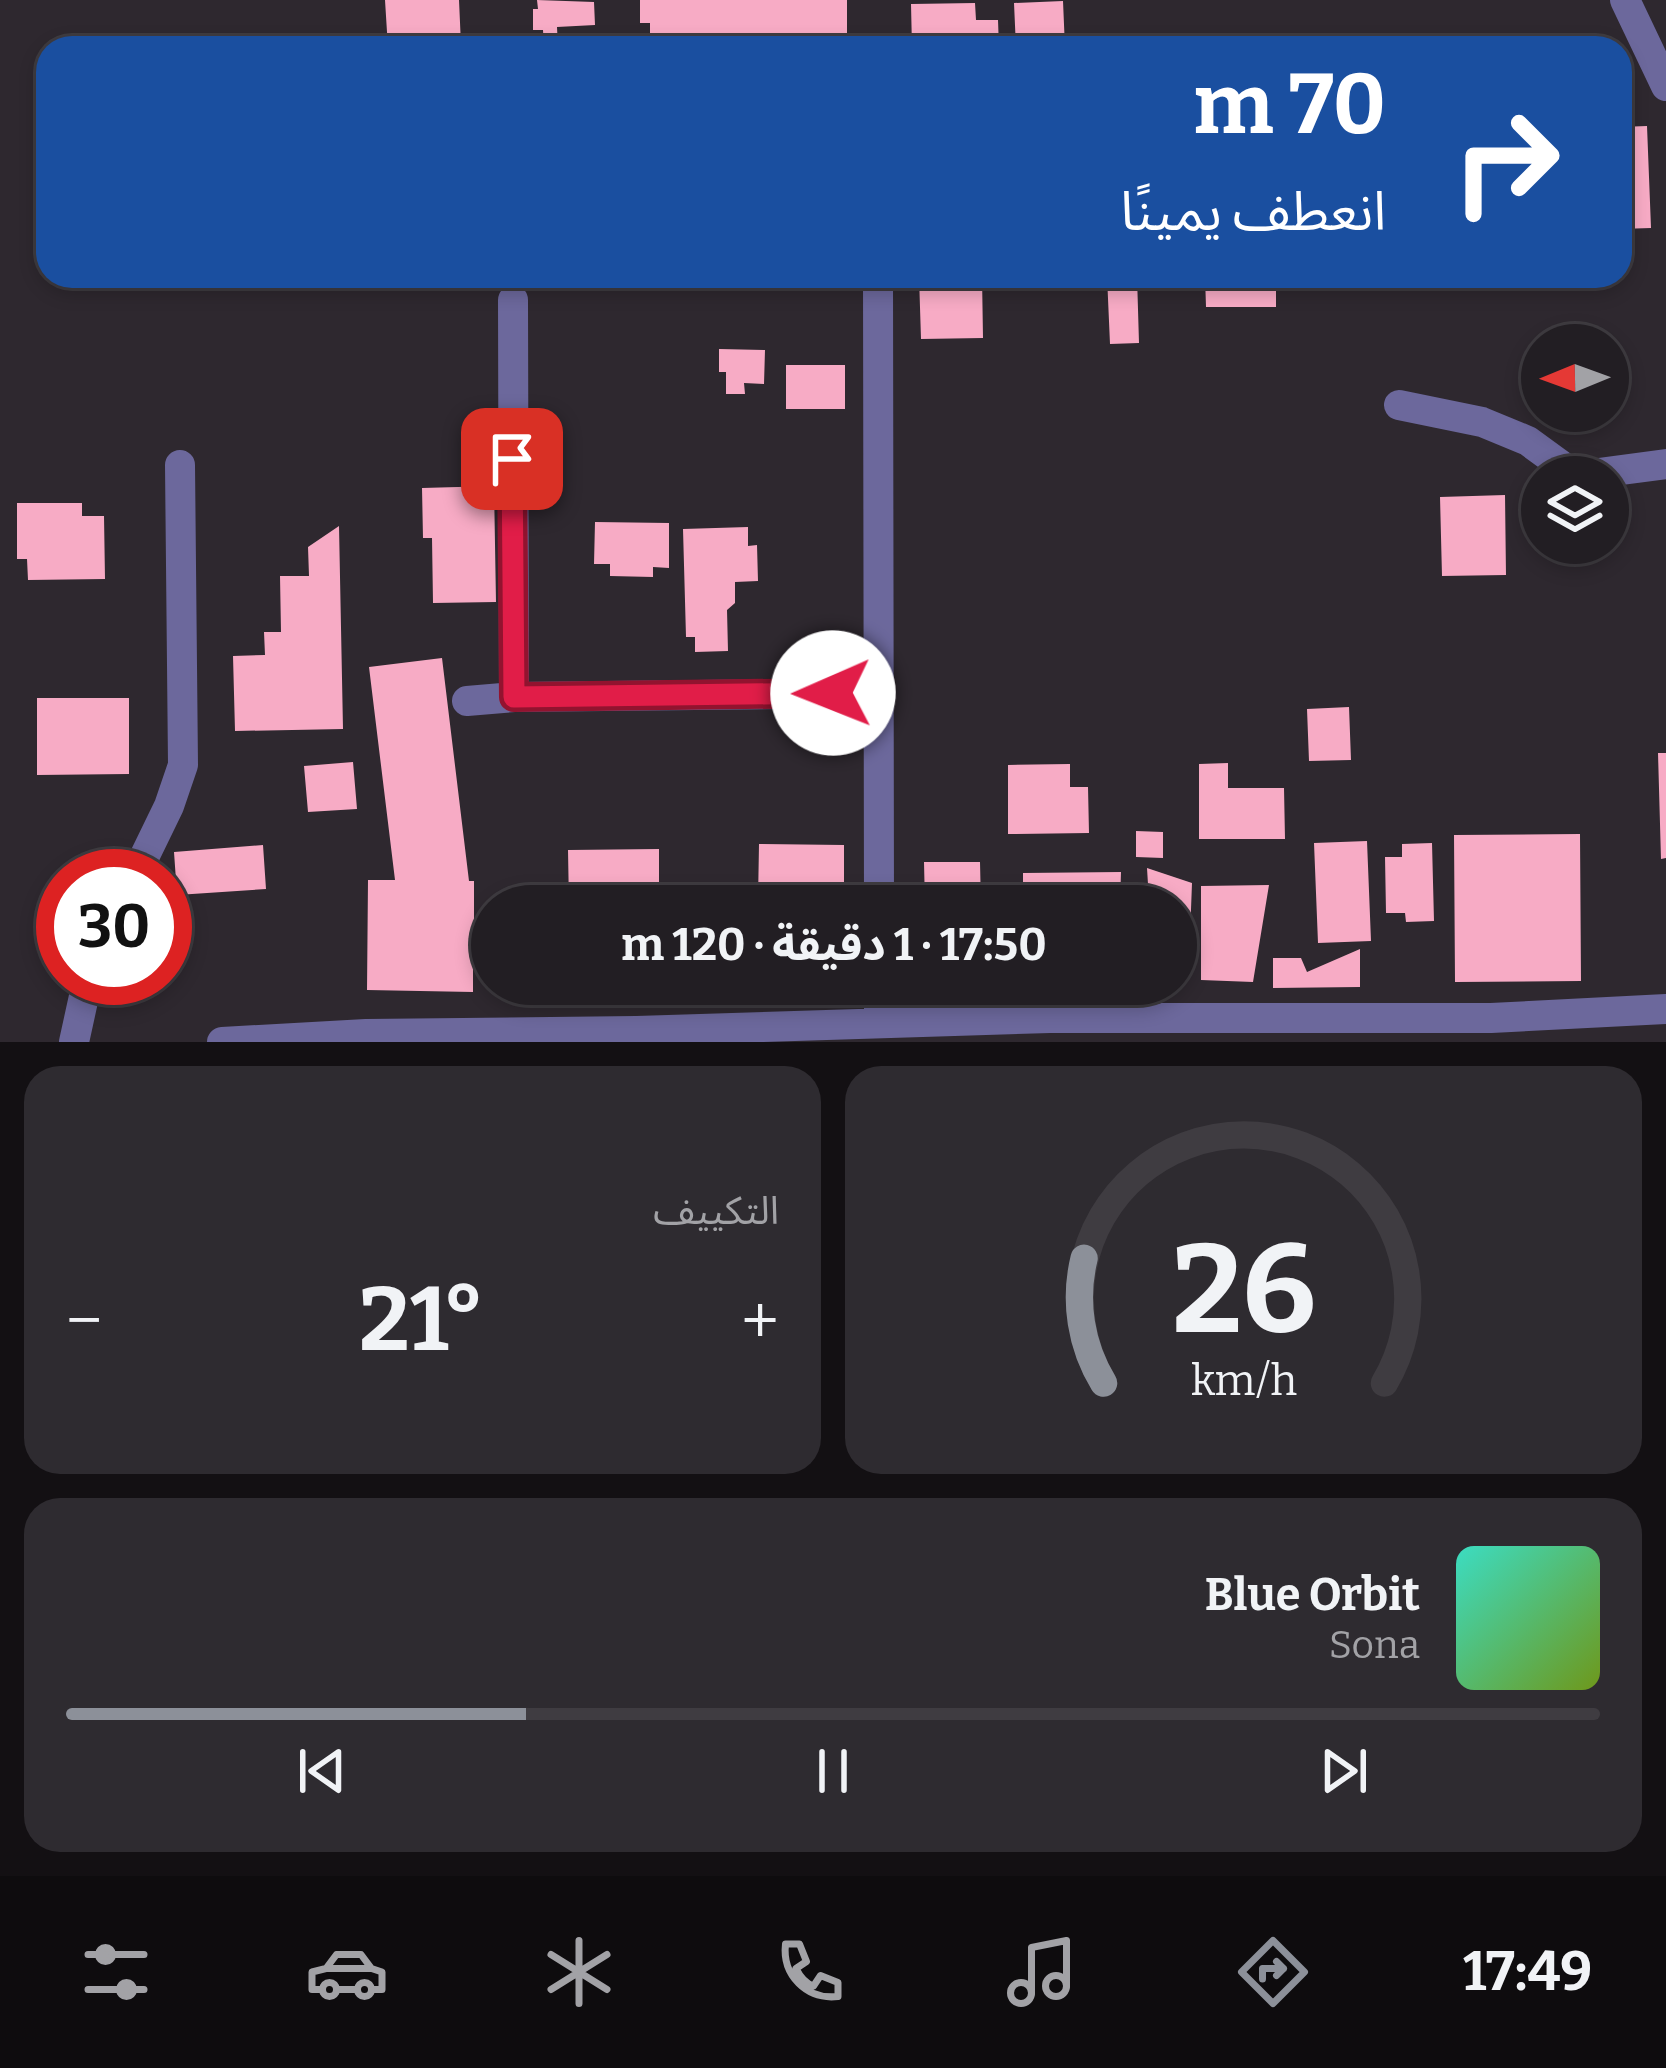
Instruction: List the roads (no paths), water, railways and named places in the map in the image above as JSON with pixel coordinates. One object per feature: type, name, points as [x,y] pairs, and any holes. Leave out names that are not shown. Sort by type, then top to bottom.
[{"type":"street","points":[[1625,0],[1666,86]]},
{"type":"street","points":[[878,288],[879,885]]},
{"type":"street","points":[[513,300],[514,697]]},
{"type":"street","points":[[1399,405],[1482,422],[1528,441],[1576,476],[1666,464]]},
{"type":"street","points":[[148,849],[183,765],[180,465]]},
{"type":"street","points":[[466,701],[879,693]]},
{"type":"street","points":[[74,1042],[82,1005]]},
{"type":"street","points":[[879,1005],[879,1023]]},
{"type":"street","points":[[222,1042],[366,1034],[879,1023],[1050,1030],[1666,1009]]}]
